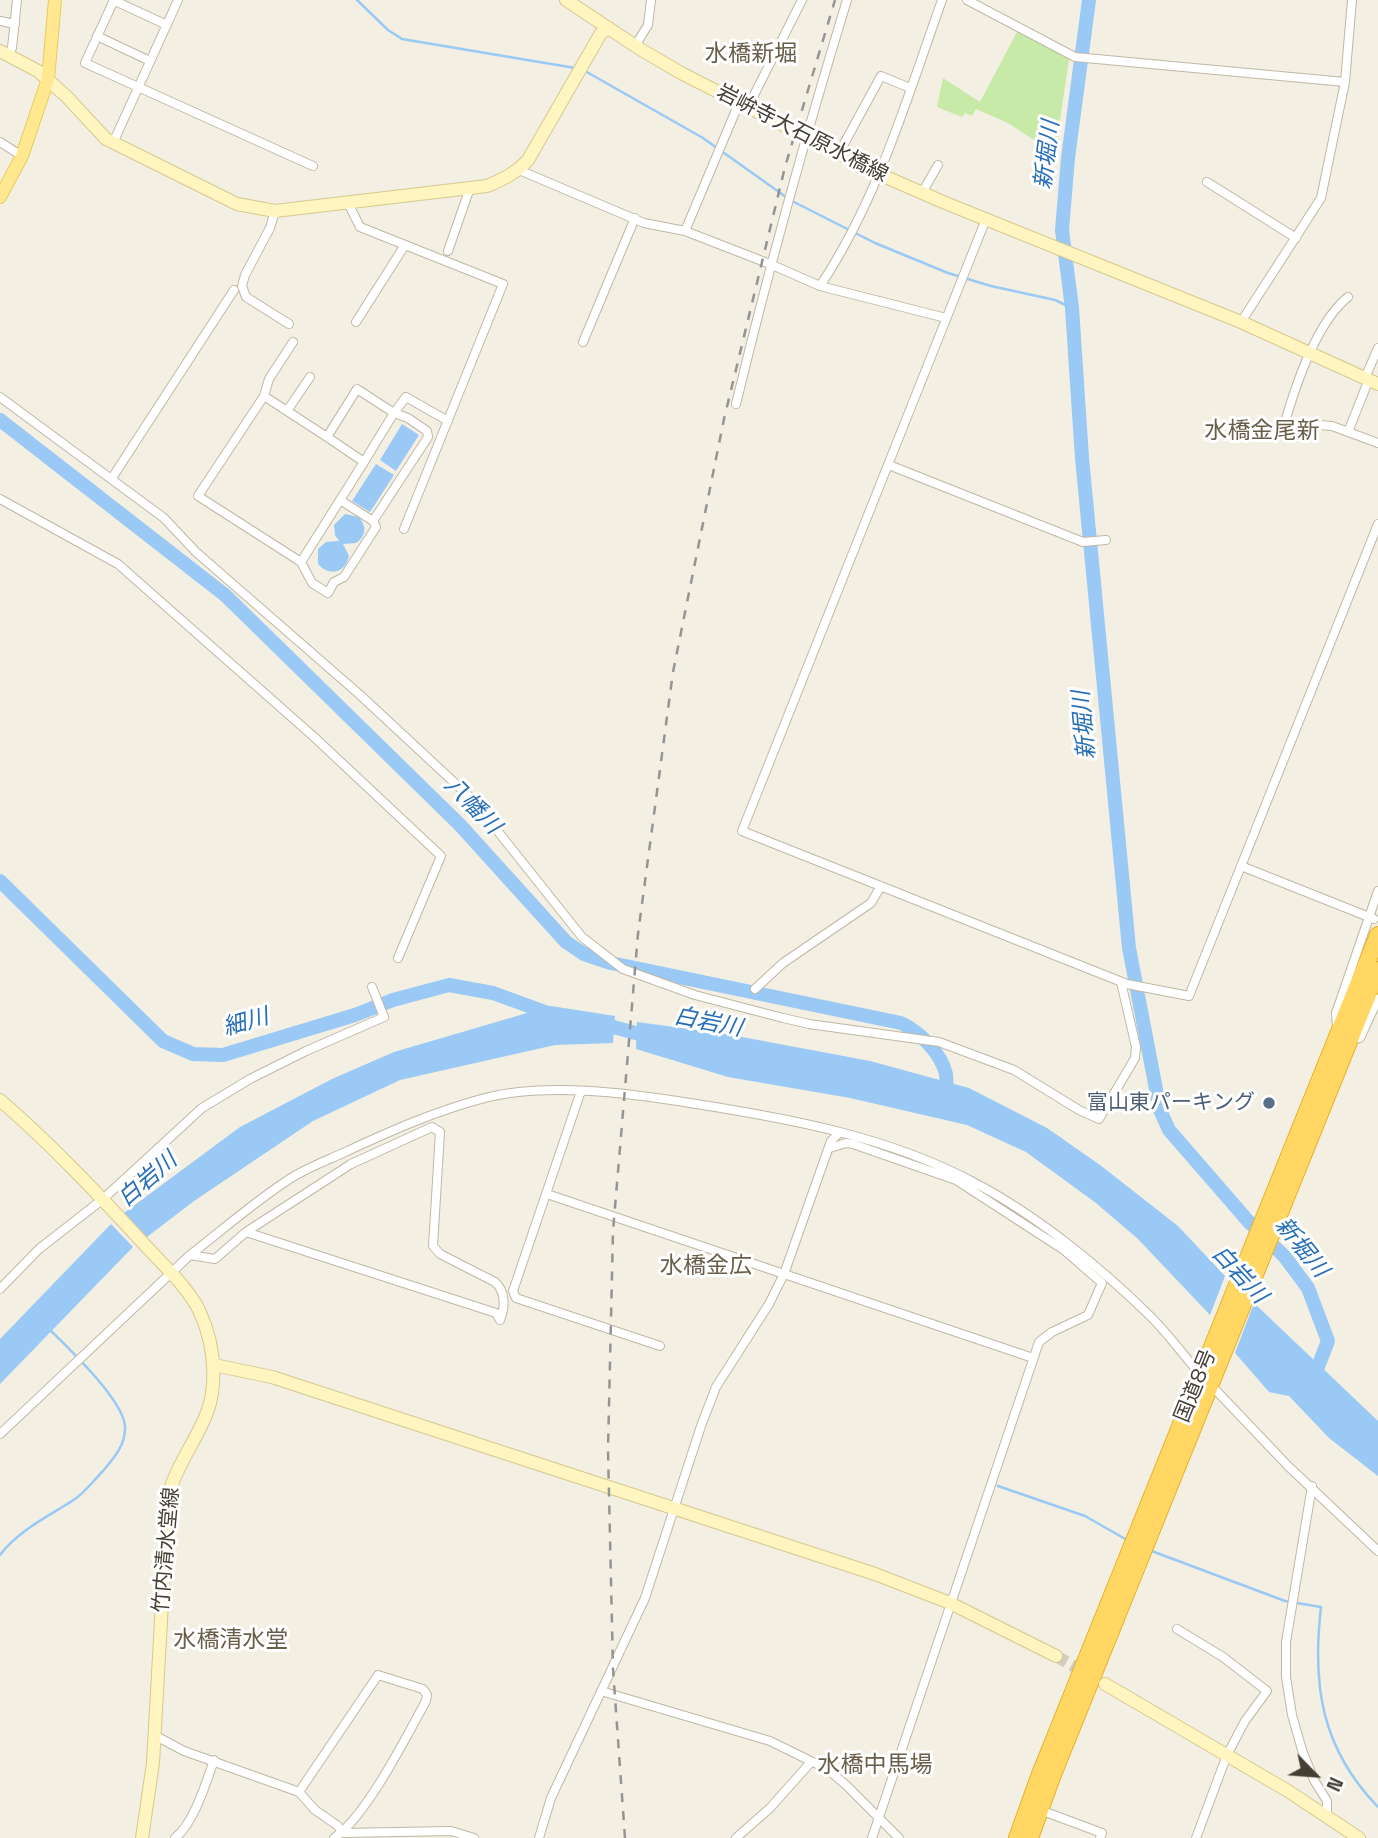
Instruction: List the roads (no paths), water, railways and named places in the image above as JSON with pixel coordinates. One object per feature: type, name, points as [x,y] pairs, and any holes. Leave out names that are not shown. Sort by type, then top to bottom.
[{"type":"highway","name":"国道8号","points":[[1344,1036],[1373,924]]},
{"type":"highway","name":"国道8号","points":[[1030,1838],[1269,1221],[1344,1036],[1378,970]]},
{"type":"highway","name":"国道8号","points":[[1017,1838],[1040,1774],[1207,1376]]},
{"type":"main road","points":[[0,197],[22,156],[48,79],[55,0]]},
{"type":"main road","name":"岩峅寺大石原水橋線","points":[[566,0],[681,73],[880,174],[1241,322],[1370,380]]},
{"type":"main road","points":[[4,53],[48,79],[106,139],[237,205],[275,211],[487,186],[519,170],[536,147],[601,33],[609,29]]},
{"type":"main road","name":"竹内清水堂線","points":[[0,1100],[103,1199],[170,1272],[197,1307],[208,1331],[214,1365],[210,1405],[173,1476],[168,1496],[154,1735],[142,1838]]},
{"type":"main road","points":[[214,1365],[272,1377],[875,1574],[950,1603],[1056,1656]]},
{"type":"main road","points":[[1105,1684],[1288,1791],[1359,1838]]},
{"type":"street","points":[[4,53],[12,48],[17,0]]},
{"type":"street","points":[[167,25],[114,0],[85,62],[313,166]]},
{"type":"street","points":[[113,143],[178,0]]},
{"type":"street","points":[[635,46],[648,25],[651,0]]},
{"type":"street","points":[[685,231],[744,105],[802,0]]},
{"type":"street","points":[[736,404],[805,136],[847,0]]},
{"type":"street","points":[[820,286],[852,234],[880,174],[942,0]]},
{"type":"street","points":[[967,0],[1075,57],[1345,82]]},
{"type":"street","points":[[1241,322],[1321,198],[1345,82],[1352,0]]},
{"type":"street","points":[[0,21],[15,23]]},
{"type":"street","points":[[97,36],[150,61]]},
{"type":"street","points":[[839,153],[881,76],[910,88]]},
{"type":"street","points":[[0,142],[22,156]]},
{"type":"street","points":[[922,193],[938,165]]},
{"type":"street","points":[[519,170],[644,223],[685,231],[820,286],[946,318]]},
{"type":"street","points":[[1207,182],[1296,238]]},
{"type":"street","points":[[449,251],[470,188]]},
{"type":"street","points":[[347,201],[360,227],[503,284],[404,529]]},
{"type":"street","points":[[275,211],[270,228],[242,286],[246,297],[289,324]]},
{"type":"street","points":[[583,342],[635,218]]},
{"type":"street","points":[[986,219],[742,831],[1124,983],[1189,996],[1378,524]]},
{"type":"street","points":[[356,322],[405,245]]},
{"type":"street","points":[[113,478],[234,290]]},
{"type":"street","points":[[1348,297],[1337,306],[1310,354],[1297,381],[1285,422],[1332,426],[1378,443]]},
{"type":"street","points":[[293,342],[268,379],[264,396],[198,496],[301,562],[312,583],[328,593],[334,582],[344,577],[376,527],[373,522],[340,500]]},
{"type":"street","points":[[1349,432],[1370,380],[1378,348]]},
{"type":"street","points":[[287,411],[310,377]]},
{"type":"street","points":[[327,437],[358,389],[427,431],[428,437],[373,522]]},
{"type":"street","points":[[264,396],[364,462]]},
{"type":"street","points":[[0,397],[164,518],[196,552],[302,642],[472,799],[582,937],[623,969],[695,995],[783,1018],[939,1042],[1014,1070],[1079,1110],[1099,1119],[1135,1058],[1136,1047],[1124,983]]},
{"type":"street","points":[[301,562],[394,413],[407,397],[447,421]]},
{"type":"street","points":[[889,465],[1083,542],[1106,540]]},
{"type":"street","points":[[0,499],[118,564],[285,710],[442,856],[398,958]]},
{"type":"street","points":[[1241,866],[1373,924],[1378,891]]},
{"type":"street","points":[[755,989],[783,963],[871,903],[881,886]]},
{"type":"street","points":[[1,1287],[39,1249],[103,1199],[202,1108],[273,1068],[384,1017],[372,987]]},
{"type":"street","points":[[1344,1036],[1360,1038],[1378,999]]},
{"type":"street","points":[[581,1091],[513,1291],[516,1298],[660,1346]]},
{"type":"street","points":[[0,1434],[170,1272],[287,1180],[405,1124],[487,1097],[519,1092],[581,1091],[748,1112],[839,1133],[936,1164],[977,1183],[1058,1237],[1150,1316],[1288,1466],[1378,1551]]},
{"type":"street","points":[[190,1255],[215,1259],[246,1232],[351,1164],[432,1127],[440,1132],[433,1246],[440,1254],[495,1282],[500,1288],[503,1312],[500,1320],[496,1313],[246,1232]]},
{"type":"street","points":[[539,1838],[551,1798],[645,1598],[716,1387],[769,1304],[784,1274],[831,1141],[839,1133]]},
{"type":"street","points":[[830,1148],[846,1143],[853,1144],[956,1180],[1064,1250],[1102,1283],[1088,1315],[1043,1337],[1039,1342],[872,1838]]},
{"type":"street","points":[[547,1194],[1033,1358]]},
{"type":"street","points":[[1312,1486],[1286,1642],[1286,1677],[1292,1715],[1302,1750],[1314,1780],[1327,1801],[1326,1817]]},
{"type":"street","points":[[1177,1629],[1223,1657],[1267,1691],[1245,1721],[1227,1755],[1196,1838]]},
{"type":"street","points":[[299,1792],[378,1675],[423,1689],[427,1695],[426,1701],[400,1749],[359,1813],[336,1837]]},
{"type":"street","points":[[601,1691],[743,1731],[827,1769],[899,1838]]},
{"type":"street","points":[[154,1735],[184,1751],[299,1792],[315,1810],[338,1826],[336,1837]]},
{"type":"street","points":[[174,1838],[181,1833],[201,1798],[214,1760]]},
{"type":"street","points":[[736,1838],[769,1808],[811,1762]]},
{"type":"street","points":[[1040,1810],[1102,1833],[1100,1838]]},
{"type":"street","points":[[336,1837],[451,1831],[474,1838]]},
{"type":"water","points":[[402,424],[419,435],[396,471],[380,460]]},
{"type":"water","points":[[376,464],[394,475],[370,512],[352,501]]},
{"type":"water","points":[[345,514],[359,517],[364,528],[363,534],[356,543],[343,544],[349,556],[344,566],[337,571],[327,571],[318,564],[318,549],[326,542],[339,541],[334,525]]},
{"type":"water","points":[[551,1006],[615,1016],[613,1043],[555,1045],[400,1080],[313,1121],[194,1201],[147,1237],[124,1213],[240,1127],[332,1079],[394,1052]]},
{"type":"water","points":[[637,1022],[726,1034],[870,1061],[969,1088],[1047,1128],[1100,1165],[1178,1226],[1225,1276],[1210,1315],[1138,1239],[1096,1203],[1026,1152],[967,1125],[850,1098],[728,1077],[636,1049]]},
{"type":"water","points":[[111,1224],[133,1247],[0,1384],[0,1339]]},
{"type":"water","points":[[1254,1303],[1378,1421],[1378,1476],[1329,1438],[1289,1396],[1269,1392],[1235,1353]]},
{"type":"waterway","points":[[357,0],[388,30],[402,39],[575,68]]},
{"type":"waterway","name":"新堀川","points":[[1089,0],[1068,158],[1062,230],[1072,308],[1082,458],[1129,948],[1160,1110],[1169,1130],[1248,1221],[1285,1257],[1308,1288],[1328,1341],[1312,1382]]},
{"type":"waterway","points":[[585,71],[703,138],[786,197]]},
{"type":"waterway","points":[[792,201],[875,243],[948,273],[1055,300],[1072,308]]},
{"type":"waterway","name":"八幡川","points":[[0,420],[225,595],[460,825],[566,942],[584,954],[611,963],[901,1023],[922,1038],[940,1058],[946,1074],[947,1098]]},
{"type":"waterway","name":"細川","points":[[0,881],[163,1041],[193,1054],[223,1055],[355,1015],[393,1000],[449,985],[493,993],[556,1016]]},
{"type":"waterway","name":"白岩川","points":[[595,1022],[654,1038]]},
{"type":"waterway","points":[[0,1555],[24,1532],[84,1491],[114,1457],[121,1447],[124,1435],[123,1418],[117,1405],[82,1362],[49,1329]]},
{"type":"waterway","points":[[998,1486],[1085,1516],[1127,1540]]},
{"type":"waterway","points":[[1149,1550],[1285,1601],[1321,1607],[1318,1663],[1325,1714],[1344,1762],[1378,1807]]},
{"type":"tunnel","points":[[1056,1656],[1089,1675]]},
{"type":"railway","points":[[625,1838],[613,1669],[608,1450],[613,1231],[638,934],[673,672],[724,419],[785,167],[835,0]]},
{"type":"place","name":"富山東パーキング","points":[[1269,1103]]},
{"type":"district","name":"水橋新堀","points":[[751,55]]},
{"type":"district","name":"水橋金尾新","points":[[1262,432]]},
{"type":"district","name":"水橋金広","points":[[706,1267]]},
{"type":"district","name":"水橋清水堂","points":[[231,1641]]},
{"type":"district","name":"水橋中馬場","points":[[875,1766]]}]
